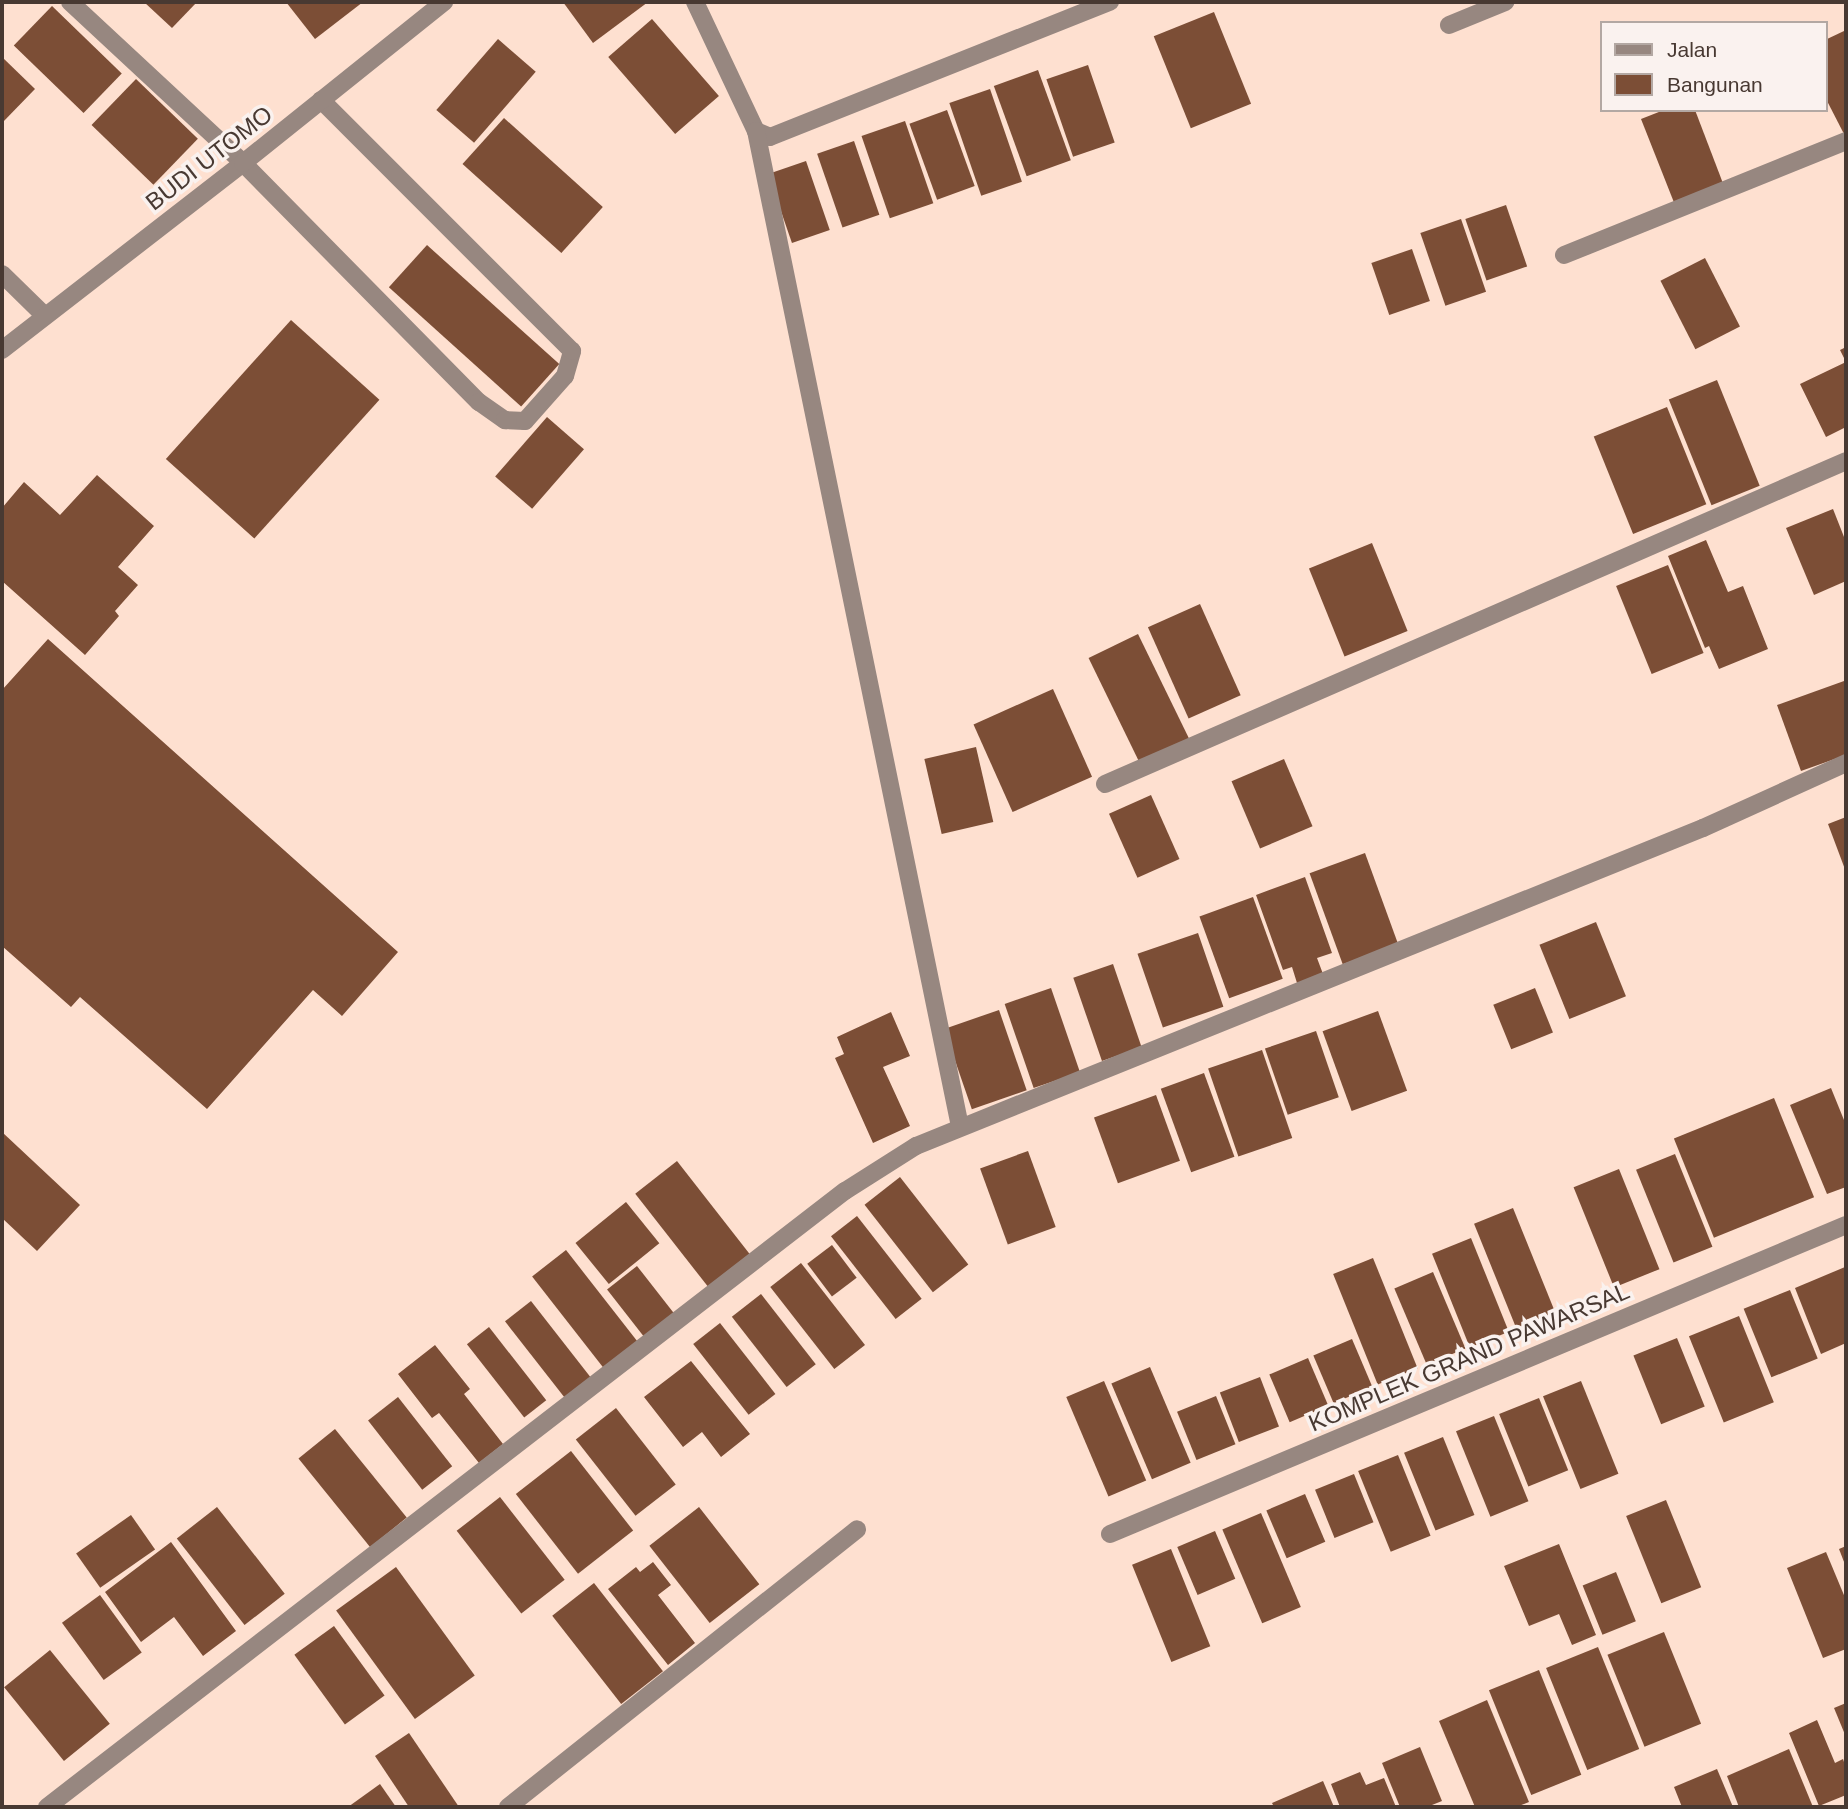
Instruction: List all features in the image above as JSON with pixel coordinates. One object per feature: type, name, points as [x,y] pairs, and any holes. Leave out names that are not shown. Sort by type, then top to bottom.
[{"type":"street","points":[[70,2],[243,163],[479,402],[505,420],[525,421],[565,376],[572,351],[561,337],[321,100]]},
{"type":"street","name":"BUDI UTOMO","points":[[2,350],[243,163],[444,2]]},
{"type":"street","points":[[695,2],[756,131],[960,1127]]},
{"type":"street","points":[[756,131],[770,137],[785,134],[1110,2]]},
{"type":"street","points":[[1449,25],[1505,2]]},
{"type":"street","points":[[1564,255],[1846,141]]},
{"type":"street","points":[[2,274],[44,315]]},
{"type":"street","points":[[1105,784],[1846,461]]},
{"type":"street","points":[[47,1807],[845,1191],[915,1146],[1703,828],[1846,762]]},
{"type":"street","name":"KOMPLEK GRAND PAWARSAL","points":[[1110,1534],[1846,1225]]},
{"type":"street","points":[[508,1807],[858,1529]]},
{"type":"building","points":[[144,2],[197,2],[172,28]]},
{"type":"building","points":[[286,2],[363,2],[315,39]]},
{"type":"building","points":[[563,2],[648,2],[593,43]]},
{"type":"building","points":[[52,6],[122,73],[84,113],[14,46]]},
{"type":"building","points":[[1214,12],[1251,104],[1191,128],[1154,36]]},
{"type":"building","points":[[652,19],[719,96],[675,134],[608,57]]},
{"type":"building","points":[[1844,31],[1846,36],[1844,134],[1827,101],[1827,39]]},
{"type":"building","points":[[498,39],[536,72],[474,143],[436,110]]},
{"type":"building","points":[[2,57],[35,89],[2,123]]},
{"type":"building","points":[[1088,65],[1115,143],[1073,157],[1046,79]]},
{"type":"building","points":[[1038,70],[1071,160],[1027,176],[994,86]]},
{"type":"building","points":[[136,79],[198,139],[153,185],[92,125]]},
{"type":"building","points":[[990,89],[1022,182],[981,196],[949,103]]},
{"type":"building","points":[[947,110],[975,186],[937,200],[909,124]]},
{"type":"building","points":[[1659,112],[1696,112],[1724,186],[1675,205],[1641,119]]},
{"type":"building","points":[[504,118],[603,207],[561,253],[463,164]]},
{"type":"building","points":[[905,121],[933,203],[890,218],[862,136]]},
{"type":"building","points":[[854,141],[879,215],[843,227],[817,154]]},
{"type":"building","points":[[806,161],[830,230],[792,243],[768,174]]},
{"type":"building","points":[[1506,205],[1527,266],[1487,280],[1465,219]]},
{"type":"building","points":[[1461,219],[1486,292],[1445,306],[1420,233]]},
{"type":"building","points":[[427,245],[559,364],[521,406],[389,287]]},
{"type":"building","points":[[1412,249],[1430,301],[1389,315],[1371,263]]},
{"type":"building","points":[[1705,258],[1740,327],[1695,349],[1660,281]]},
{"type":"building","points":[[291,320],[379,400],[254,539],[166,459]]},
{"type":"building","points":[[1846,347],[1846,362],[1840,350]]},
{"type":"building","points":[[1846,362],[1846,427],[1826,437],[1800,384]]},
{"type":"building","points":[[1717,380],[1760,486],[1711,505],[1669,399]]},
{"type":"building","points":[[1667,407],[1706,504],[1633,534],[1594,437]]},
{"type":"building","points":[[547,417],[584,449],[532,509],[495,477]]},
{"type":"building","points":[[97,475],[154,526],[118,567],[138,585],[115,611],[119,616],[85,655],[2,581],[2,508],[24,482],[60,515]]},
{"type":"building","points":[[1833,509],[1846,542],[1846,581],[1814,595],[1786,528]]},
{"type":"building","points":[[1706,540],[1728,592],[1743,586],[1768,649],[1719,669],[1709,646],[1705,648],[1668,556]]},
{"type":"building","points":[[1372,543],[1408,631],[1345,657],[1309,568]]},
{"type":"building","points":[[1668,565],[1704,653],[1652,674],[1616,586]]},
{"type":"building","points":[[1200,604],[1241,695],[1189,719],[1148,627]]},
{"type":"building","points":[[1138,634],[1191,742],[1141,766],[1089,658]]},
{"type":"building","points":[[48,639],[398,952],[342,1016],[313,990],[207,1109],[80,997],[71,1007],[2,946],[2,690]]},
{"type":"building","points":[[1844,681],[1846,755],[1801,771],[1777,705]]},
{"type":"building","points":[[1053,689],[1092,777],[1013,812],[974,724]]},
{"type":"building","points":[[976,747],[993,822],[942,834],[924,759]]},
{"type":"building","points":[[1284,759],[1313,826],[1260,848],[1232,781]]},
{"type":"building","points":[[1151,795],[1179,859],[1137,878],[1109,814]]},
{"type":"building","points":[[1846,817],[1846,872],[1828,824]]},
{"type":"building","points":[[1365,853],[1398,944],[1343,964],[1310,873]]},
{"type":"building","points":[[1305,877],[1332,953],[1317,958],[1323,974],[1297,983],[1292,967],[1283,970],[1256,895]]},
{"type":"building","points":[[1253,897],[1283,979],[1229,998],[1199,916]]},
{"type":"building","points":[[1596,922],[1626,996],[1569,1019],[1539,945]]},
{"type":"building","points":[[1198,933],[1223,1007],[1163,1028],[1137,954]]},
{"type":"building","points":[[1113,964],[1142,1047],[1102,1061],[1073,978]]},
{"type":"building","points":[[1051,988],[1080,1072],[1034,1088],[1005,1004]]},
{"type":"building","points":[[1535,988],[1553,1033],[1511,1049],[1493,1005]]},
{"type":"building","points":[[999,1010],[1027,1090],[972,1109],[944,1029]]},
{"type":"building","points":[[1378,1011],[1407,1091],[1352,1111],[1323,1031]]},
{"type":"building","points":[[891,1012],[910,1056],[883,1067],[910,1126],[873,1143],[835,1058],[844,1054],[837,1037]]},
{"type":"building","points":[[1316,1031],[1339,1097],[1288,1115],[1265,1049]]},
{"type":"building","points":[[1262,1050],[1292,1138],[1238,1156],[1208,1069]]},
{"type":"building","points":[[1204,1073],[1234,1157],[1191,1172],[1161,1089]]},
{"type":"building","points":[[1831,1088],[1846,1125],[1846,1187],[1827,1194],[1790,1105]]},
{"type":"building","points":[[1156,1095],[1180,1161],[1118,1183],[1094,1118]]},
{"type":"building","points":[[1774,1098],[1814,1197],[1714,1238],[1674,1138]]},
{"type":"building","points":[[2,1132],[80,1205],[37,1251],[2,1218]]},
{"type":"building","points":[[1028,1151],[1056,1227],[1008,1245],[980,1168]]},
{"type":"building","points":[[1675,1154],[1712,1247],[1674,1262],[1636,1170]]},
{"type":"building","points":[[677,1161],[750,1254],[708,1287],[635,1194]]},
{"type":"building","points":[[1619,1169],[1659,1269],[1614,1287],[1574,1187]]},
{"type":"building","points":[[900,1177],[968,1264],[933,1292],[865,1205]]},
{"type":"building","points":[[626,1202],[659,1243],[609,1284],[575,1243]]},
{"type":"building","points":[[1513,1208],[1555,1313],[1516,1329],[1474,1224]]},
{"type":"building","points":[[857,1216],[922,1299],[896,1319],[831,1236]]},
{"type":"building","points":[[1471,1238],[1509,1332],[1470,1347],[1432,1254]]},
{"type":"building","points":[[832,1245],[857,1278],[832,1296],[807,1264]]},
{"type":"building","points":[[566,1250],[639,1343],[605,1369],[532,1276]]},
{"type":"building","points":[[1373,1258],[1418,1368],[1378,1384],[1333,1274]]},
{"type":"building","points":[[801,1263],[865,1345],[834,1369],[770,1287]]},
{"type":"building","points":[[637,1266],[674,1313],[644,1337],[607,1289]]},
{"type":"building","points":[[1845,1267],[1846,1343],[1821,1354],[1795,1288]]},
{"type":"building","points":[[1433,1272],[1465,1348],[1427,1365],[1394,1288]]},
{"type":"building","points":[[1790,1290],[1818,1359],[1771,1377],[1744,1309]]},
{"type":"building","points":[[761,1294],[816,1364],[787,1387],[732,1317]]},
{"type":"building","points":[[531,1301],[591,1378],[565,1399],[505,1321]]},
{"type":"building","points":[[1739,1316],[1774,1402],[1724,1422],[1689,1336]]},
{"type":"building","points":[[720,1323],[775,1394],[749,1415],[693,1344]]},
{"type":"building","points":[[489,1327],[546,1400],[524,1418],[467,1344]]},
{"type":"building","points":[[1677,1338],[1705,1407],[1661,1424],[1633,1356]]},
{"type":"building","points":[[1352,1339],[1372,1387],[1334,1403],[1313,1355]]},
{"type":"building","points":[[435,1345],[470,1389],[464,1394],[503,1444],[479,1463],[439,1413],[432,1418],[398,1374]]},
{"type":"building","points":[[1308,1358],[1328,1406],[1290,1422],[1269,1374]]},
{"type":"building","points":[[691,1361],[750,1434],[721,1457],[702,1432],[683,1447],[644,1397]]},
{"type":"building","points":[[1150,1367],[1191,1463],[1152,1479],[1111,1383]]},
{"type":"building","points":[[1260,1377],[1279,1426],[1239,1442],[1220,1392]]},
{"type":"building","points":[[1104,1381],[1146,1480],[1108,1496],[1066,1397]]},
{"type":"building","points":[[1581,1381],[1618,1474],[1580,1489],[1543,1396]]},
{"type":"building","points":[[1216,1396],[1235,1444],[1197,1460],[1177,1412]]},
{"type":"building","points":[[398,1397],[452,1466],[422,1490],[368,1420]]},
{"type":"building","points":[[1539,1398],[1568,1470],[1528,1486],[1499,1414]]},
{"type":"building","points":[[616,1408],[676,1484],[636,1516],[576,1439]]},
{"type":"building","points":[[1494,1416],[1528,1501],[1490,1517],[1456,1431]]},
{"type":"building","points":[[335,1429],[407,1518],[370,1547],[298,1459]]},
{"type":"building","points":[[1443,1437],[1474,1515],[1436,1531],[1404,1453]]},
{"type":"building","points":[[571,1451],[633,1531],[578,1574],[516,1494]]},
{"type":"building","points":[[1398,1455],[1431,1536],[1391,1552],[1358,1471]]},
{"type":"building","points":[[1354,1474],[1373,1522],[1335,1538],[1315,1490]]},
{"type":"building","points":[[1305,1494],[1325,1542],[1287,1558],[1266,1510]]},
{"type":"building","points":[[500,1497],[565,1580],[521,1614],[457,1531]]},
{"type":"building","points":[[1666,1500],[1701,1587],[1661,1603],[1626,1516]]},
{"type":"building","points":[[217,1507],[285,1594],[245,1625],[177,1538]]},
{"type":"building","points":[[699,1507],[759,1584],[710,1623],[649,1546]]},
{"type":"building","points":[[1261,1513],[1301,1607],[1262,1623],[1222,1529]]},
{"type":"building","points":[[131,1515],[155,1549],[100,1588],[76,1553]]},
{"type":"building","points":[[1215,1531],[1235,1579],[1198,1595],[1177,1547]]},
{"type":"building","points":[[171,1542],[236,1631],[203,1656],[174,1617],[141,1642],[105,1592]]},
{"type":"building","points":[[1559,1544],[1596,1635],[1572,1645],[1559,1614],[1529,1626],[1504,1566]]},
{"type":"building","points":[[1846,1546],[1846,1567],[1839,1549]]},
{"type":"building","points":[[1171,1549],[1210,1646],[1171,1662],[1132,1565]]},
{"type":"building","points":[[1826,1552],[1846,1600],[1846,1649],[1823,1658],[1787,1568]]},
{"type":"building","points":[[653,1562],[671,1585],[658,1595],[695,1643],[668,1665],[608,1589],[636,1567],[640,1572]]},
{"type":"building","points":[[396,1567],[475,1675],[415,1719],[336,1610]]},
{"type":"building","points":[[1616,1572],[1636,1621],[1602,1635],[1583,1585]]},
{"type":"building","points":[[594,1583],[663,1671],[621,1704],[552,1616]]},
{"type":"building","points":[[100,1595],[142,1652],[104,1680],[62,1623]]},
{"type":"building","points":[[334,1626],[385,1696],[345,1724],[294,1655]]},
{"type":"building","points":[[1664,1632],[1701,1724],[1645,1747],[1607,1655]]},
{"type":"building","points":[[1598,1647],[1639,1749],[1587,1770],[1546,1668]]},
{"type":"building","points":[[50,1650],[110,1724],[64,1761],[4,1687]]},
{"type":"building","points":[[1539,1670],[1581,1775],[1531,1795],[1489,1690]]},
{"type":"building","points":[[1487,1700],[1529,1802],[1516,1807],[1475,1807],[1439,1721]]},
{"type":"building","points":[[1846,1703],[1846,1737],[1834,1708]]},
{"type":"building","points":[[1817,1720],[1835,1763],[1843,1759],[1846,1768],[1846,1795],[1819,1806],[1789,1733]]},
{"type":"building","points":[[409,1733],[459,1807],[409,1807],[375,1756]]},
{"type":"building","points":[[1420,1747],[1442,1801],[1427,1807],[1400,1807],[1382,1763]]},
{"type":"building","points":[[1789,1749],[1813,1807],[1739,1807],[1727,1776]]},
{"type":"building","points":[[1717,1769],[1733,1807],[1682,1807],[1674,1787]]},
{"type":"building","points":[[1360,1772],[1366,1785],[1384,1778],[1396,1807],[1340,1807],[1331,1784]]},
{"type":"building","points":[[1323,1781],[1334,1807],[1274,1807],[1272,1803]]},
{"type":"building","points":[[380,1784],[396,1807],[348,1807]]}]
